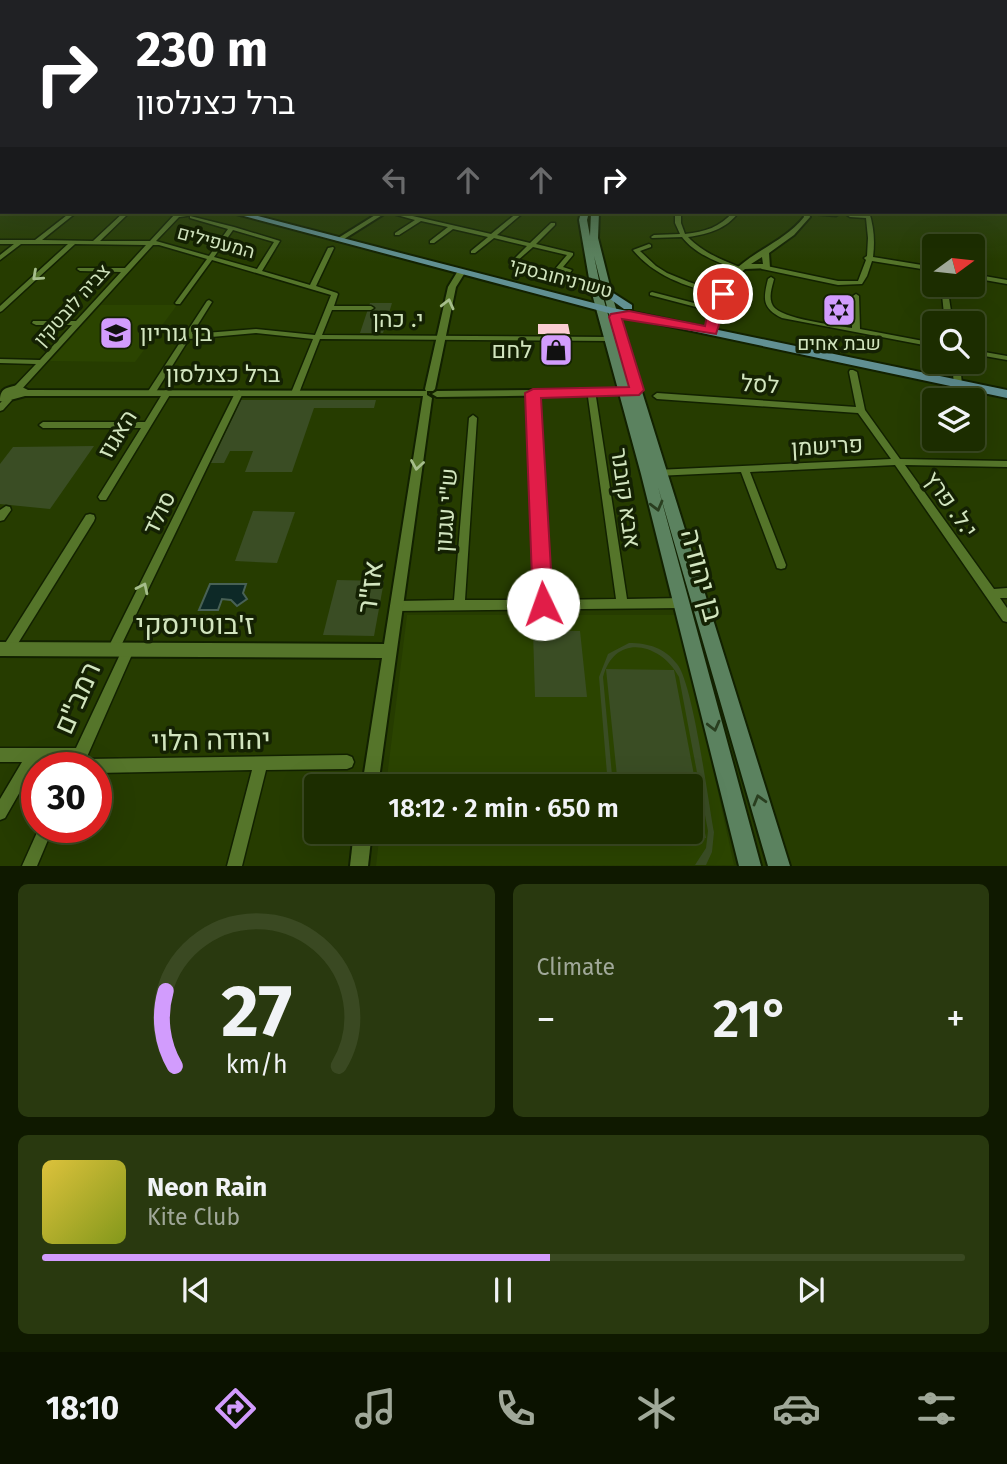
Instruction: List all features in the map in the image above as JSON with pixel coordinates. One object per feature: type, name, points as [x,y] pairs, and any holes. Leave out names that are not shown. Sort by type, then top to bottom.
[{"type":"main road","name":"טשרניחובסקי","points":[[240,214],[338,241],[586,300]]},
{"type":"main road","name":"טשרניחובסקי","points":[[257,214],[338,241],[586,300]]},
{"type":"main road","points":[[584,214],[583,220],[605,305]]},
{"type":"main road","points":[[595,214],[594,238],[605,305]]},
{"type":"main road","points":[[586,300],[628,311]]},
{"type":"main road","points":[[586,300],[628,311]]},
{"type":"main road","name":"בן יהודה","points":[[605,305],[610,339],[631,391]]},
{"type":"main road","name":"בן יהודה","points":[[605,305],[779,866]]},
{"type":"main road","name":"טשרניחובסקי","points":[[628,311],[1007,394]]},
{"type":"main road","name":"טשרניחובסקי","points":[[957,381],[1007,387]]},
{"type":"main road","name":"בן יהודה","points":[[656,473],[683,603],[750,866]]},
{"type":"street","points":[[37,242],[72,214]]},
{"type":"street","points":[[95,243],[125,214]]},
{"type":"street","points":[[313,286],[338,241],[383,214]]},
{"type":"street","points":[[396,214],[571,254],[559,268],[569,270],[563,278]]},
{"type":"street","points":[[473,253],[519,214]]},
{"type":"street","points":[[678,214],[683,235],[708,255],[852,285],[860,283],[864,277],[871,238],[867,214],[850,215]]},
{"type":"street","points":[[654,237],[708,232],[727,222],[735,214]]},
{"type":"street","points":[[712,328],[715,310],[723,294],[797,230],[806,214]]},
{"type":"street","name":"צביה לובטקין","points":[[20,391],[42,362],[177,215],[232,228]]},
{"type":"street","points":[[397,234],[420,219]]},
{"type":"street","points":[[517,259],[553,224]]},
{"type":"street","points":[[432,242],[453,226]]},
{"type":"street","points":[[178,303],[232,228],[277,241],[259,271]]},
{"type":"street","name":"המעפילים","points":[[0,242],[149,243],[211,257],[313,286],[335,294],[330,308]]},
{"type":"street","points":[[0,258],[20,242]]},
{"type":"street","points":[[0,310],[74,242]]},
{"type":"street","points":[[649,246],[636,250],[651,266],[681,281],[723,294]]},
{"type":"street","points":[[867,258],[922,267]]},
{"type":"street","points":[[80,270],[125,270]]},
{"type":"street","name":"אז\"ר","points":[[372,774],[429,393],[452,287],[462,271]]},
{"type":"street","points":[[985,278],[1007,282]]},
{"type":"street","points":[[771,279],[766,302],[776,313],[922,343]]},
{"type":"street","points":[[652,294],[715,310]]},
{"type":"street","points":[[856,296],[856,331]]},
{"type":"street","points":[[150,393],[209,302]]},
{"type":"street","points":[[295,393],[330,308],[371,308]]},
{"type":"street","points":[[36,323],[77,323]]},
{"type":"street","name":"י. כהן","points":[[187,337],[236,331],[318,337],[610,339]]},
{"type":"street","points":[[985,354],[1007,358]]},
{"type":"street","points":[[0,361],[42,362]]},
{"type":"street","name":"י.ל. פרץ","points":[[853,372],[861,410],[1007,617]]},
{"type":"street","points":[[957,374],[957,381]]},
{"type":"street","points":[[0,408],[4,396],[20,391]]},
{"type":"street","name":"ברל כצנלסון","points":[[20,391],[631,391]]},
{"type":"street","name":"האגוז","points":[[103,497],[167,393]]},
{"type":"street","name":"סולד","points":[[121,650],[239,393]]},
{"type":"street","points":[[533,393],[543,604]]},
{"type":"street","name":"לסל","points":[[657,396],[861,410]]},
{"type":"street","name":"אבא קובנר","points":[[592,397],[622,604]]},
{"type":"street","name":"ש\"י עגנון","points":[[458,605],[473,418]]},
{"type":"street","points":[[43,425],[148,425]]},
{"type":"street","name":"פרישמן","points":[[656,473],[898,462],[1007,464]]},
{"type":"street","points":[[744,469],[781,565]]},
{"type":"street","points":[[4,649],[90,518]]},
{"type":"street","points":[[990,594],[1007,593]]},
{"type":"street","points":[[396,606],[683,603]]},
{"type":"street","name":"ז'בוטינסקי","points":[[4,649],[389,651]]},
{"type":"street","name":"רמב\"ם","points":[[81,752],[121,650]]},
{"type":"street","name":"יהודה הלוי","points":[[0,755],[21,755]]},
{"type":"street","name":"יהודה הלוי","points":[[112,763],[260,765],[347,762]]},
{"type":"street","points":[[234,866],[260,765]]},
{"type":"street","points":[[0,813],[21,776]]},
{"type":"street","points":[[29,866],[39,843]]},
{"type":"street","points":[[359,866],[362,844]]},
{"type":"shaded area","points":[[370,303],[392,303],[383,333],[360,333]]},
{"type":"shaded area","name":"בן גוריון","points":[[101,305],[177,305],[135,362],[50,361]]},
{"type":"shaded area","points":[[241,400],[376,400],[374,408],[314,408],[292,472],[245,472],[253,451],[230,451],[224,463],[211,463]]},
{"type":"shaded area","points":[[94,446],[50,509],[0,504],[0,464],[13,447]]},
{"type":"shaded area","points":[[253,511],[295,512],[277,563],[235,561]]},
{"type":"shaded area","points":[[337,580],[384,581],[374,636],[323,635]]},
{"type":"shaded area","points":[[407,615],[679,615],[734,865],[376,866],[379,844],[703,844],[703,774],[387,774]]},
{"type":"shaded area","points":[[533,631],[580,631],[587,697],[535,697]]},
{"type":"shaded area","points":[[629,643],[649,645],[662,650],[677,664],[683,675],[694,717],[714,832],[712,852],[706,865],[695,865],[706,848],[708,831],[703,804],[703,774],[697,774],[679,677],[661,656],[639,647],[617,653],[609,663],[603,677],[612,774],[607,774],[599,677],[608,654]]},
{"type":"shaded area","points":[[606,669],[674,670],[694,774],[617,774]]},
{"type":"water","points":[[210,584],[246,584],[243,593],[247,599],[237,606],[231,600],[222,599],[218,610],[199,610]]},
{"type":"building","points":[[538,324],[568,324],[570,334],[538,334]]},
{"type":"place","name":"שבת אחים","points":[[839,310]]},
{"type":"place","name":"בן גוריון","points":[[116,333]]},
{"type":"place","name":"לחם","points":[[556,350]]},
{"type":"route","points":[[543,604],[533,393],[626,393],[637,390],[615,317],[629,314],[711,331],[715,310],[723,294]]}]
